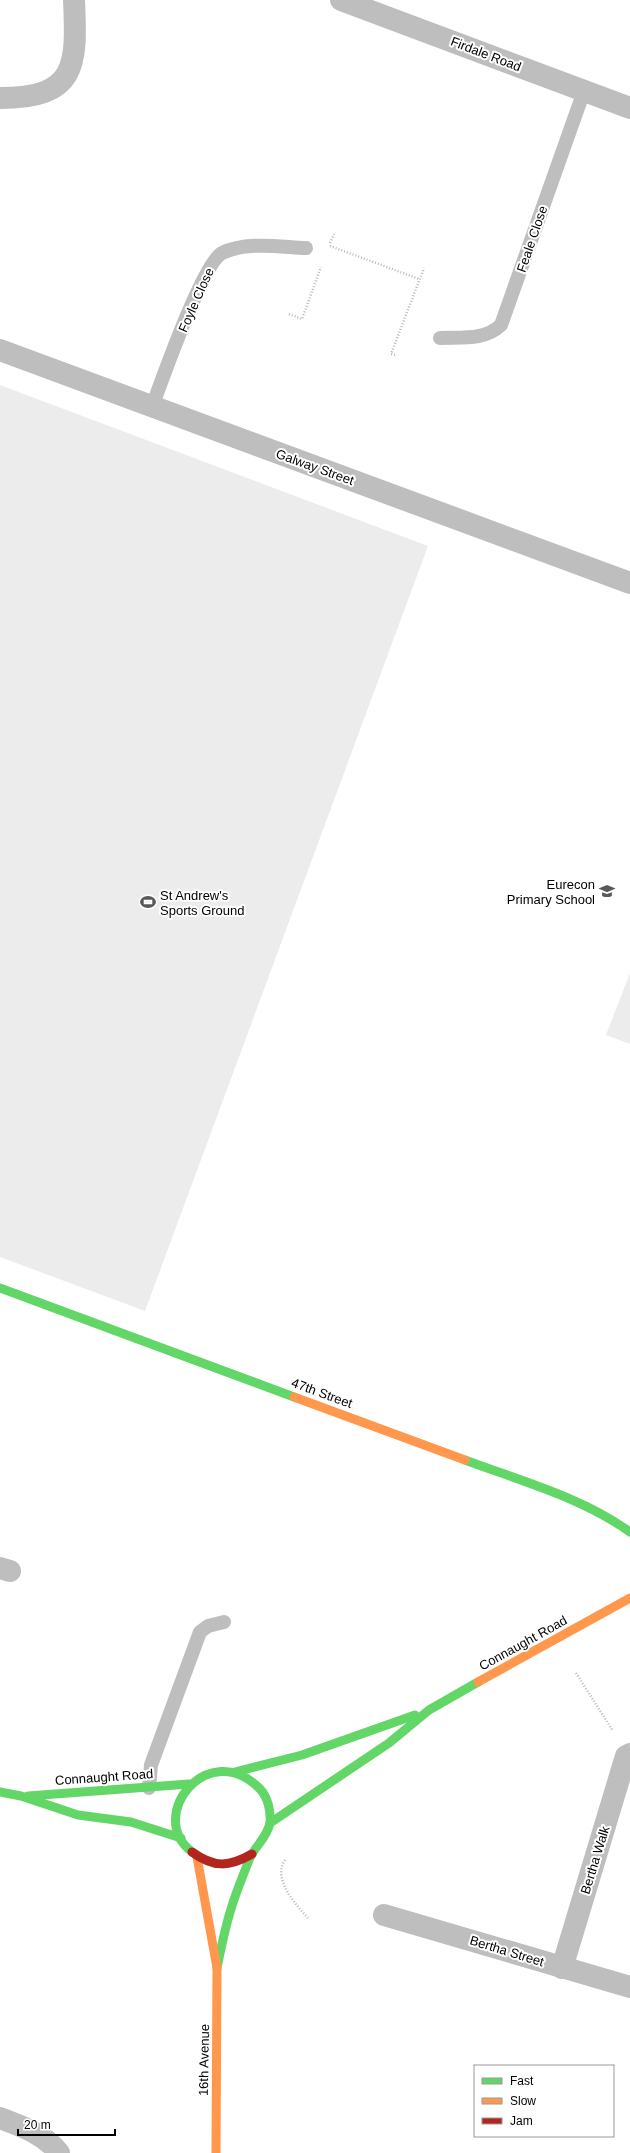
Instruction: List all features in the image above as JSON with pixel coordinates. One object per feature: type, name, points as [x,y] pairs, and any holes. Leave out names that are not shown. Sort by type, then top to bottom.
[{"type":"street","points":[[0,98],[17,98],[43,93],[55,88],[66,76],[72,63],[76,41],[74,0]]},
{"type":"street","name":"Firdale Road","points":[[341,0],[630,108]]},
{"type":"street","name":"Galway Street","points":[[0,350],[630,583]]},
{"type":"street","name":"47th Street","points":[[0,1288],[580,1503],[610,1518],[630,1532]]},
{"type":"street","name":"Connaught Road","points":[[235,1772],[302,1755],[429,1710],[630,1598]]},
{"type":"street","name":"Connaught Road","points":[[270,1823],[389,1743],[429,1710]]},
{"type":"street","name":"Bertha Walk","points":[[562,1968],[626,1756],[630,1754]]},
{"type":"street","points":[[218,1770],[235,1772],[250,1779],[263,1792],[269,1810],[270,1823],[260,1845],[252,1854],[242,1860],[219,1865],[197,1857],[187,1849],[176,1825],[176,1811],[180,1798],[189,1784],[208,1773],[218,1770]]},
{"type":"street","name":"Connaught Road","points":[[21,1796],[189,1784]]},
{"type":"street","name":"Connaught Road","points":[[0,1792],[21,1796],[56,1810],[78,1815],[131,1822],[181,1838]]},
{"type":"street","name":"16th Avenue","points":[[217,1968],[233,1901],[252,1854]]},
{"type":"street","name":"16th Avenue","points":[[197,1857],[206,1899],[217,1968],[216,2153]]},
{"type":"street","name":"Bertha Street","points":[[384,1915],[630,1987]]},
{"type":"street","points":[[0,2118],[20,2125],[46,2139],[59,2153]]},
{"type":"lane","name":"Feale Close","points":[[440,338],[483,336],[493,332],[500,325],[584,91]]},
{"type":"lane","name":"Foyle Close","points":[[152,407],[197,291],[207,270],[221,254],[236,247],[306,248]]},
{"type":"lane","points":[[149,1788],[151,1765],[200,1632],[208,1626],[224,1622]]},
{"type":"path","points":[[326,253],[334,234]]},
{"type":"path","points":[[329,246],[419,279]]},
{"type":"path","points":[[289,314],[302,319],[324,260]]},
{"type":"path","points":[[395,355],[391,354],[424,268]]},
{"type":"path","points":[[576,1673],[614,1733]]},
{"type":"path","points":[[288,1856],[282,1865],[281,1876],[292,1901],[308,1918]]},
{"type":"shaded area","name":"St Andrew's Sports Ground","points":[[0,385],[428,546],[145,1311],[0,1257]]},
{"type":"shaded area","points":[[630,973],[630,1044],[606,1035]]},
{"type":"traffic: fast","points":[[0,1288],[294,1397]]},
{"type":"traffic: fast","points":[[465,1460],[571,1499],[630,1532]]},
{"type":"traffic: fast","points":[[270,1823],[389,1743],[429,1710],[478,1682]]},
{"type":"traffic: fast","points":[[235,1772],[302,1755],[415,1715]]},
{"type":"traffic: fast","points":[[192,1852],[179,1837],[175,1820],[179,1803],[189,1788],[203,1776],[221,1772],[240,1775],[263,1792],[268,1805],[270,1823],[266,1833],[251,1855],[237,1890],[227,1923],[217,1968]]},
{"type":"traffic: fast","points":[[28,1796],[189,1784]]},
{"type":"traffic: fast","points":[[0,1792],[21,1796],[78,1815],[131,1822],[181,1838]]},
{"type":"traffic: slow","points":[[294,1397],[465,1460]]},
{"type":"traffic: slow","points":[[478,1682],[630,1598]]},
{"type":"traffic: slow","points":[[197,1857],[217,1968],[216,2153]]},
{"type":"traffic: jam","points":[[192,1852],[207,1861],[222,1864],[236,1861],[252,1854]]},
{"type":"place","name":"Eurecon Primary School","points":[[607,891]]},
{"type":"place","name":"St Andrew's Sports Ground","points":[[148,902]]}]
